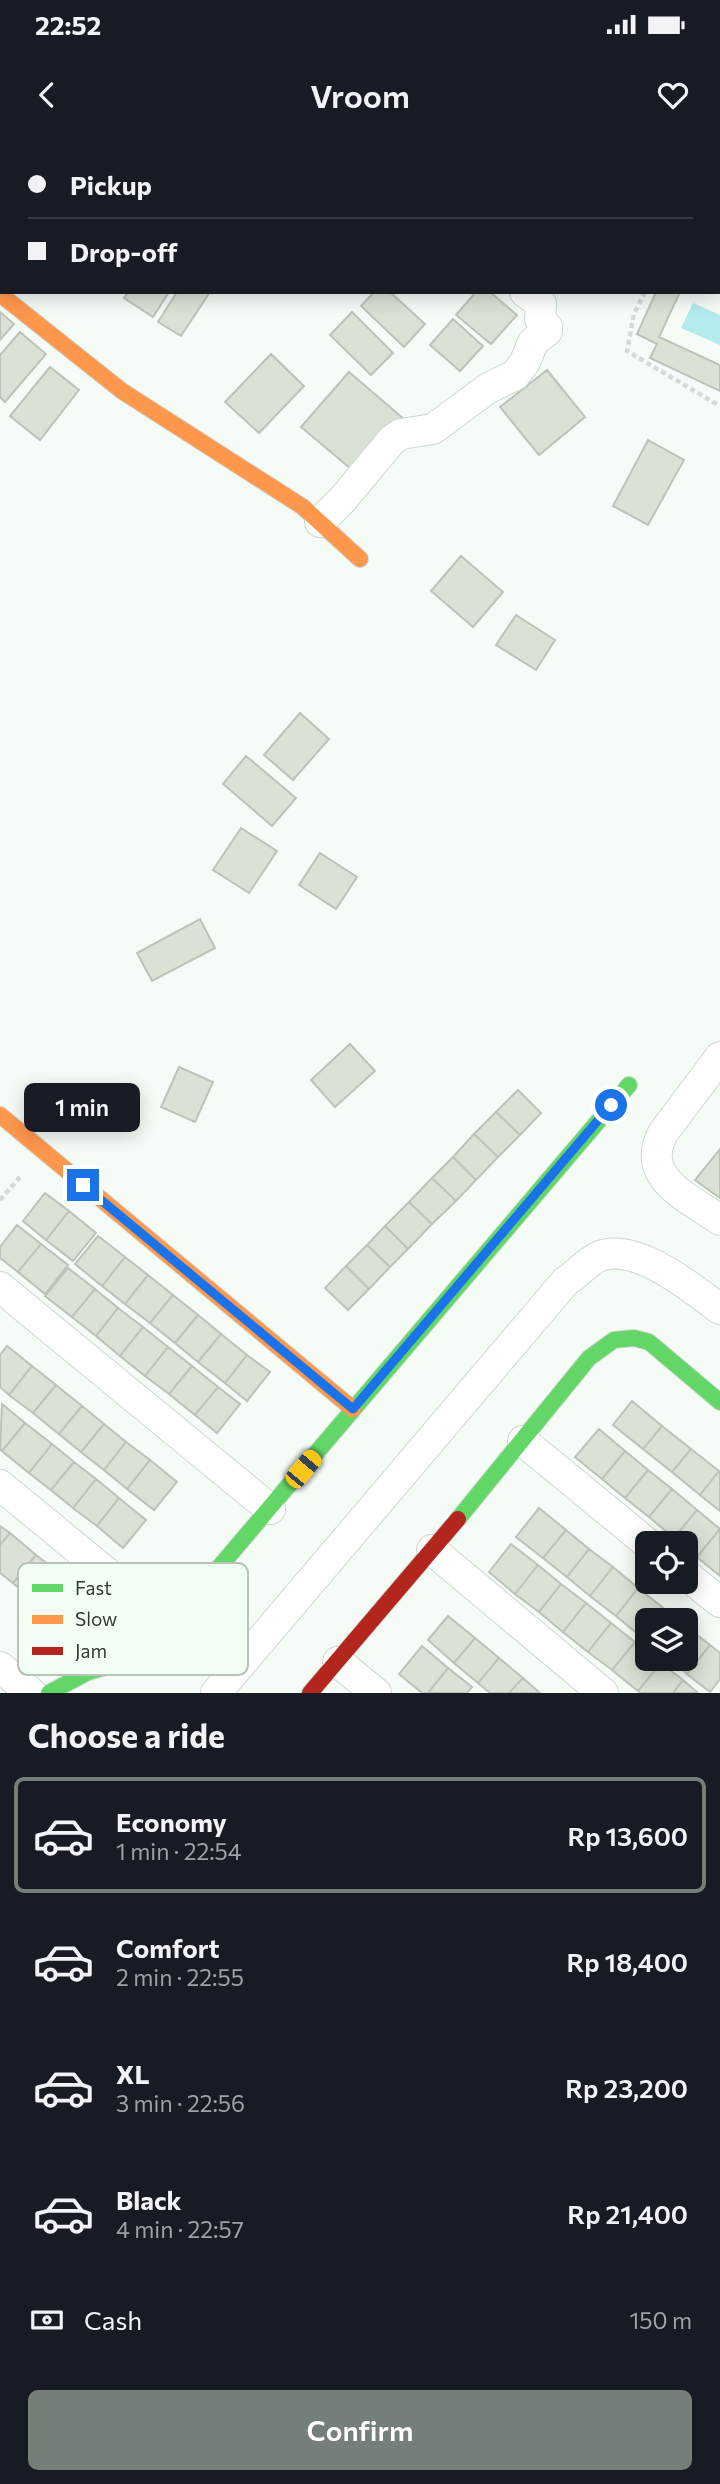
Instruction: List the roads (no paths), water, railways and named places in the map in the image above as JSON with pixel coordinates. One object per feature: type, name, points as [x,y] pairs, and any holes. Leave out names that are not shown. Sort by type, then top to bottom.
[{"type":"street","points":[[0,294],[122,391],[303,508],[360,559]]},
{"type":"street","points":[[320,522],[343,499],[392,440],[401,434],[433,429],[487,389],[515,375],[525,362],[533,342],[547,331],[540,319],[541,304],[528,294]]},
{"type":"street","points":[[720,1057],[663,1133],[657,1144],[655,1157],[657,1169],[665,1180],[720,1220]]},
{"type":"street","points":[[223,1563],[629,1085]]},
{"type":"street","points":[[0,1115],[353,1409]]},
{"type":"street","points":[[248,1655],[565,1282],[600,1256],[624,1254],[673,1273],[720,1309]]},
{"type":"street","points":[[0,1287],[270,1509]]},
{"type":"street","points":[[310,1693],[523,1441],[589,1358],[614,1340],[624,1338],[649,1342],[720,1402]]},
{"type":"street","points":[[523,1441],[635,1533]]},
{"type":"street","points":[[0,1485],[95,1563]]},
{"type":"street","points":[[432,1550],[603,1693]]},
{"type":"street","points":[[698,1585],[720,1602]]},
{"type":"street","points":[[338,1662],[376,1693]]},
{"type":"street","points":[[0,1667],[30,1693]]},
{"type":"street","points":[[49,1693],[82,1675]]},
{"type":"street","points":[[216,1693],[231,1675]]},
{"type":"water","points":[[693,303],[720,315],[720,345],[681,328]]}]
